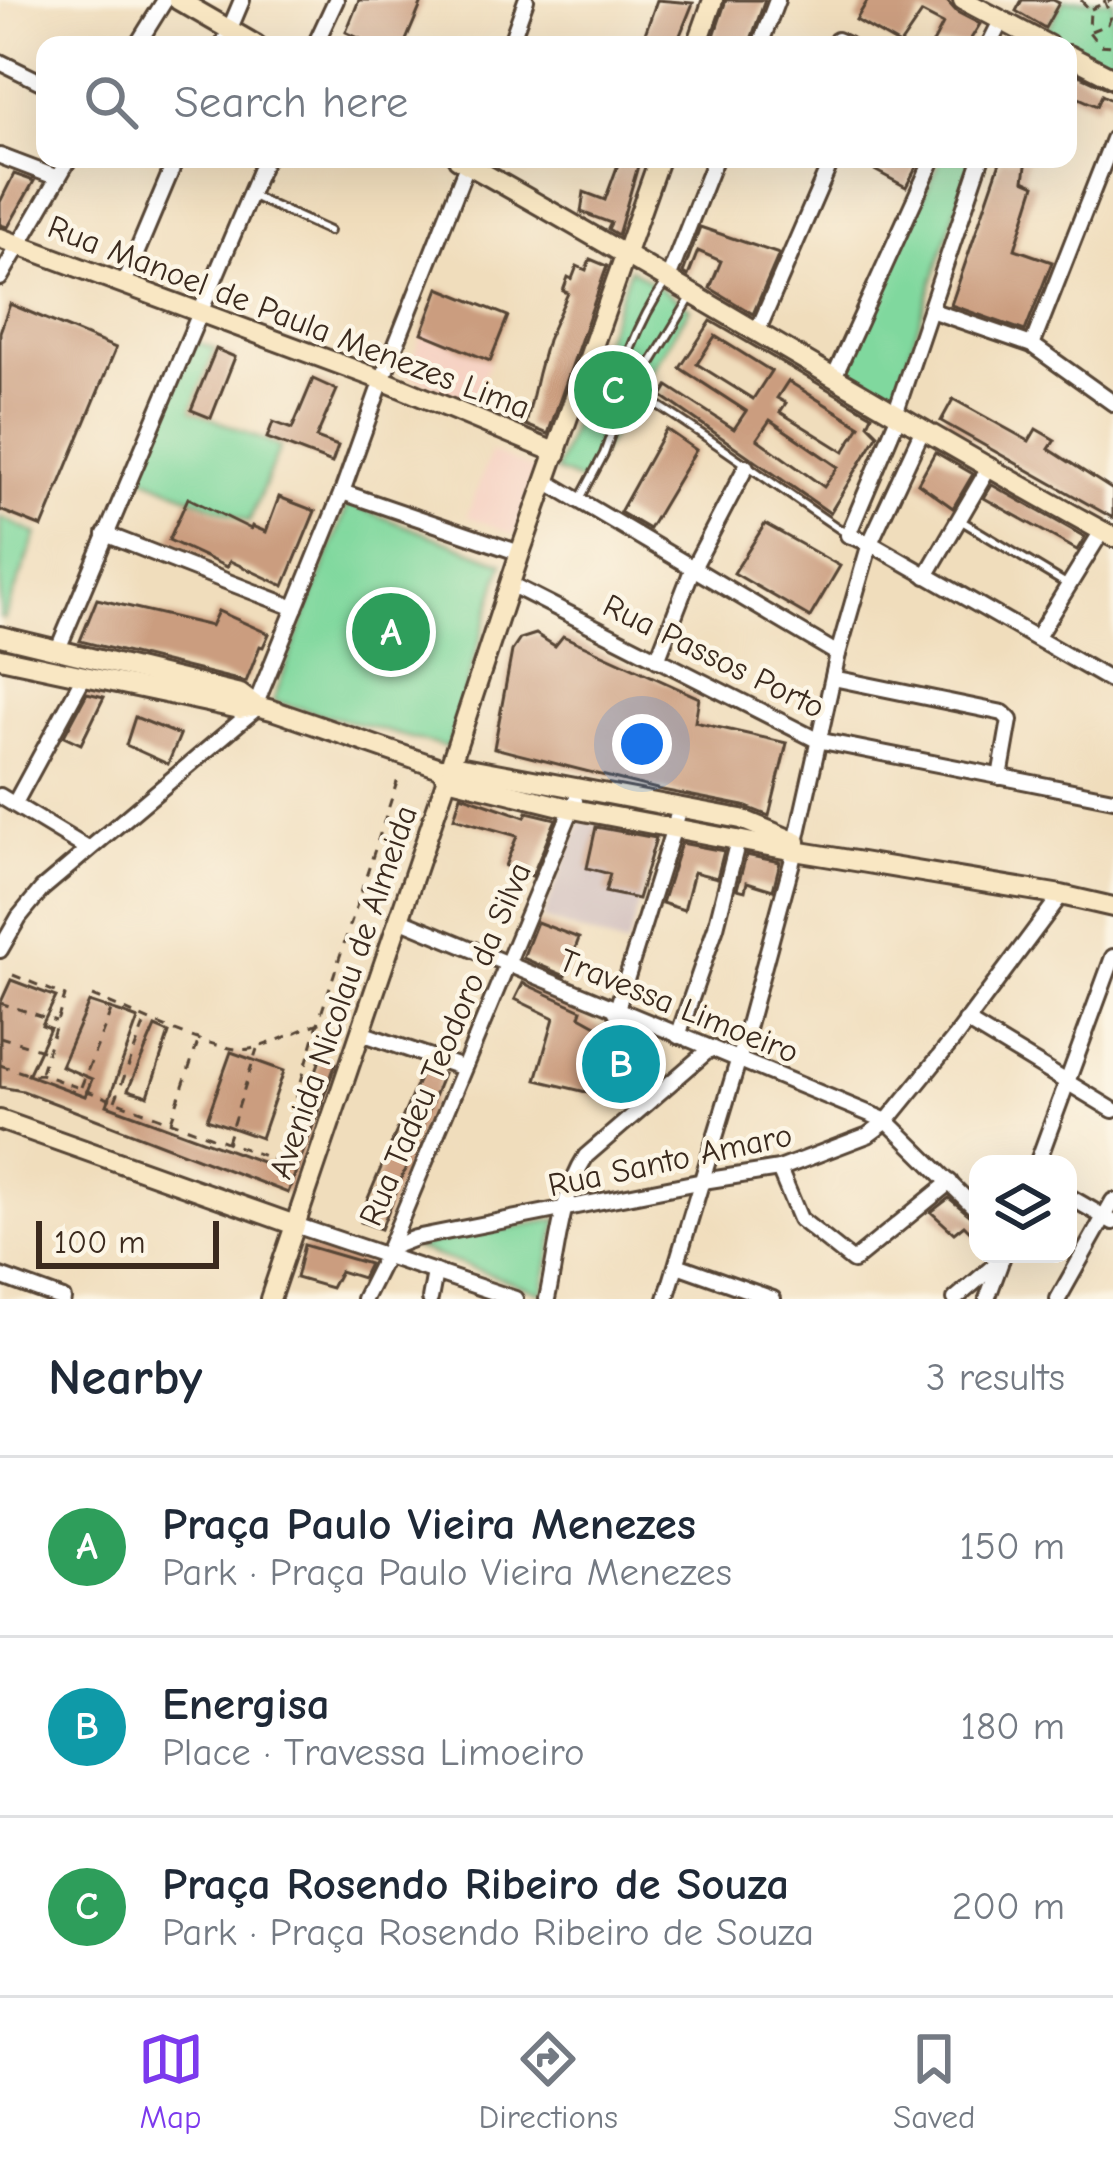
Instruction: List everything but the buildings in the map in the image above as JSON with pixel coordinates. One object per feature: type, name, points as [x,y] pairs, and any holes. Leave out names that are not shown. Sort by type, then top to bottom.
[{"type":"main road","points":[[178,0],[225,36]]},
{"type":"main road","points":[[701,36],[713,0]]},
{"type":"main road","points":[[963,0],[1001,21],[1013,36]]},
{"type":"main road","points":[[1001,21],[1012,0]]},
{"type":"main road","points":[[1077,60],[1113,78]]},
{"type":"main road","points":[[477,168],[1107,534]]},
{"type":"main road","name":"Avenida Nicolau de Almeida","points":[[270,1299],[520,553],[655,168]]},
{"type":"main road","name":"Rua Manoel de Paula Menezes Lima","points":[[9,242],[382,380],[556,453]]},
{"type":"main road","points":[[0,636],[240,694],[256,706],[449,770],[795,846],[1113,907]]},
{"type":"main road","points":[[0,658],[240,709],[256,706]]},
{"type":"main road","points":[[678,817],[738,840],[772,838]]},
{"type":"main road","points":[[0,1120],[296,1225]]},
{"type":"street","points":[[143,36],[165,0]]},
{"type":"street","points":[[226,36],[242,0]]},
{"type":"street","points":[[319,36],[336,0]]},
{"type":"street","points":[[513,36],[526,0]]},
{"type":"street","points":[[763,36],[777,0]]},
{"type":"street","points":[[994,36],[1001,21]]},
{"type":"street","points":[[0,62],[36,80]]},
{"type":"street","points":[[1032,345],[1113,139]]},
{"type":"street","points":[[0,156],[58,178]]},
{"type":"street","points":[[0,278],[9,242],[64,168]]},
{"type":"street","points":[[123,285],[172,168]]},
{"type":"street","points":[[58,649],[261,168]]},
{"type":"street","points":[[0,950],[42,889],[256,706],[342,493],[462,168]]},
{"type":"street","points":[[668,279],[711,168]]},
{"type":"street","points":[[758,330],[828,168]]},
{"type":"street","points":[[834,377],[923,168]]},
{"type":"street","points":[[978,168],[933,311],[848,535],[1113,682]]},
{"type":"street","points":[[933,311],[1032,345],[1113,404]]},
{"type":"street","points":[[666,1299],[739,1058],[795,846],[838,654],[870,544],[923,429]]},
{"type":"street","points":[[926,576],[990,466]]},
{"type":"street","points":[[657,660],[692,570],[746,467]]},
{"type":"street","points":[[546,481],[838,654]]},
{"type":"street","points":[[342,493],[520,553]]},
{"type":"street","points":[[105,534],[295,608]]},
{"type":"street","points":[[1037,638],[1068,585],[1107,534]]},
{"type":"street","name":"Rua Passos Porto","points":[[510,584],[817,740],[1113,799]]},
{"type":"street","points":[[84,676],[7,800],[88,849]]},
{"type":"street","points":[[832,678],[1003,713],[1010,720],[1000,777]]},
{"type":"street","name":"Rua Tadeu Teodoro da Silva","points":[[364,1299],[576,800]]},
{"type":"street","points":[[616,1012],[678,817]]},
{"type":"street","points":[[678,1036],[716,927],[738,840]]},
{"type":"street","name":"Rua Santo Amaro","points":[[388,1250],[416,1238],[778,1169],[844,1147],[887,1121],[1060,895]]},
{"type":"street","name":"Travessa Limoeiro","points":[[399,919],[887,1121],[969,1201]]},
{"type":"street","points":[[1040,1155],[1107,1000],[1113,956]]},
{"type":"street","points":[[966,1021],[1113,1110]]},
{"type":"street","points":[[364,1024],[463,1068]]},
{"type":"street","points":[[548,1299],[566,1209],[586,1156],[710,1048]]},
{"type":"street","points":[[778,1169],[800,1219],[853,1261],[950,1181]]},
{"type":"street","points":[[1077,1201],[1108,1220]]},
{"type":"street","points":[[1058,1299],[1108,1220],[1113,1201]]},
{"type":"street","points":[[296,1225],[388,1250],[435,1272],[515,1299]]},
{"type":"street","points":[[955,1299],[994,1263]]},
{"type":"street","points":[[987,1299],[1000,1263]]},
{"type":"street","points":[[677,1264],[773,1299]]},
{"type":"street","points":[[430,1299],[435,1272]]},
{"type":"street","points":[[0,1276],[63,1299]]},
{"type":"lane","points":[[249,194],[329,231]]},
{"type":"lane","points":[[615,423],[613,408],[638,332],[668,279]]},
{"type":"lane","points":[[579,500],[615,423],[694,293]]},
{"type":"lane","points":[[637,392],[848,535]]},
{"type":"lane","points":[[960,520],[1068,585]]},
{"type":"path","points":[[1081,0],[1090,10],[1089,32],[1099,45],[1113,46]]},
{"type":"path","points":[[1089,32],[1111,21],[1104,0]]},
{"type":"path","points":[[1090,10],[1112,0]]},
{"type":"path","points":[[0,1065],[41,1074],[278,1161],[404,760]]},
{"type":"path","points":[[13,975],[64,996],[41,1074]]},
{"type":"path","points":[[92,996],[245,1051],[319,1020],[364,1024]]},
{"type":"path","points":[[0,1003],[58,1022]]},
{"type":"path","points":[[80,1088],[114,1005]]},
{"type":"path","points":[[115,1101],[146,1018]]},
{"type":"path","points":[[0,1036],[48,1052]]},
{"type":"path","points":[[171,1122],[199,1038]]},
{"type":"path","points":[[227,1142],[257,1047]]},
{"type":"shaded area","points":[[422,333],[490,361],[473,402],[406,375]]},
{"type":"shaded area","points":[[491,452],[540,472],[516,535],[467,516]]},
{"type":"shaded area","points":[[581,820],[659,835],[627,947],[542,919]]},
{"type":"green space","points":[[1064,0],[1113,0],[1113,67],[1077,48],[1077,36],[1046,32]]},
{"type":"green space","points":[[937,168],[969,168],[892,407],[842,374]]},
{"type":"green space","points":[[630,268],[690,308],[583,483],[556,471]]},
{"type":"green space","points":[[195,341],[216,349],[192,410],[280,447],[249,522],[139,475]]},
{"type":"green space","points":[[348,504],[503,563],[448,748],[273,701]]},
{"type":"green space","points":[[0,517],[37,534],[4,619],[0,618]]},
{"type":"green space","points":[[558,1219],[542,1293],[415,1248],[432,1243]]},
{"type":"place","name":"Praça Rosendo Ribeiro de Souza","points":[[613,390]]},
{"type":"place","name":"Praça Paulo Vieira Menezes","points":[[391,632]]},
{"type":"place","name":"Energisa","points":[[621,1064]]}]
